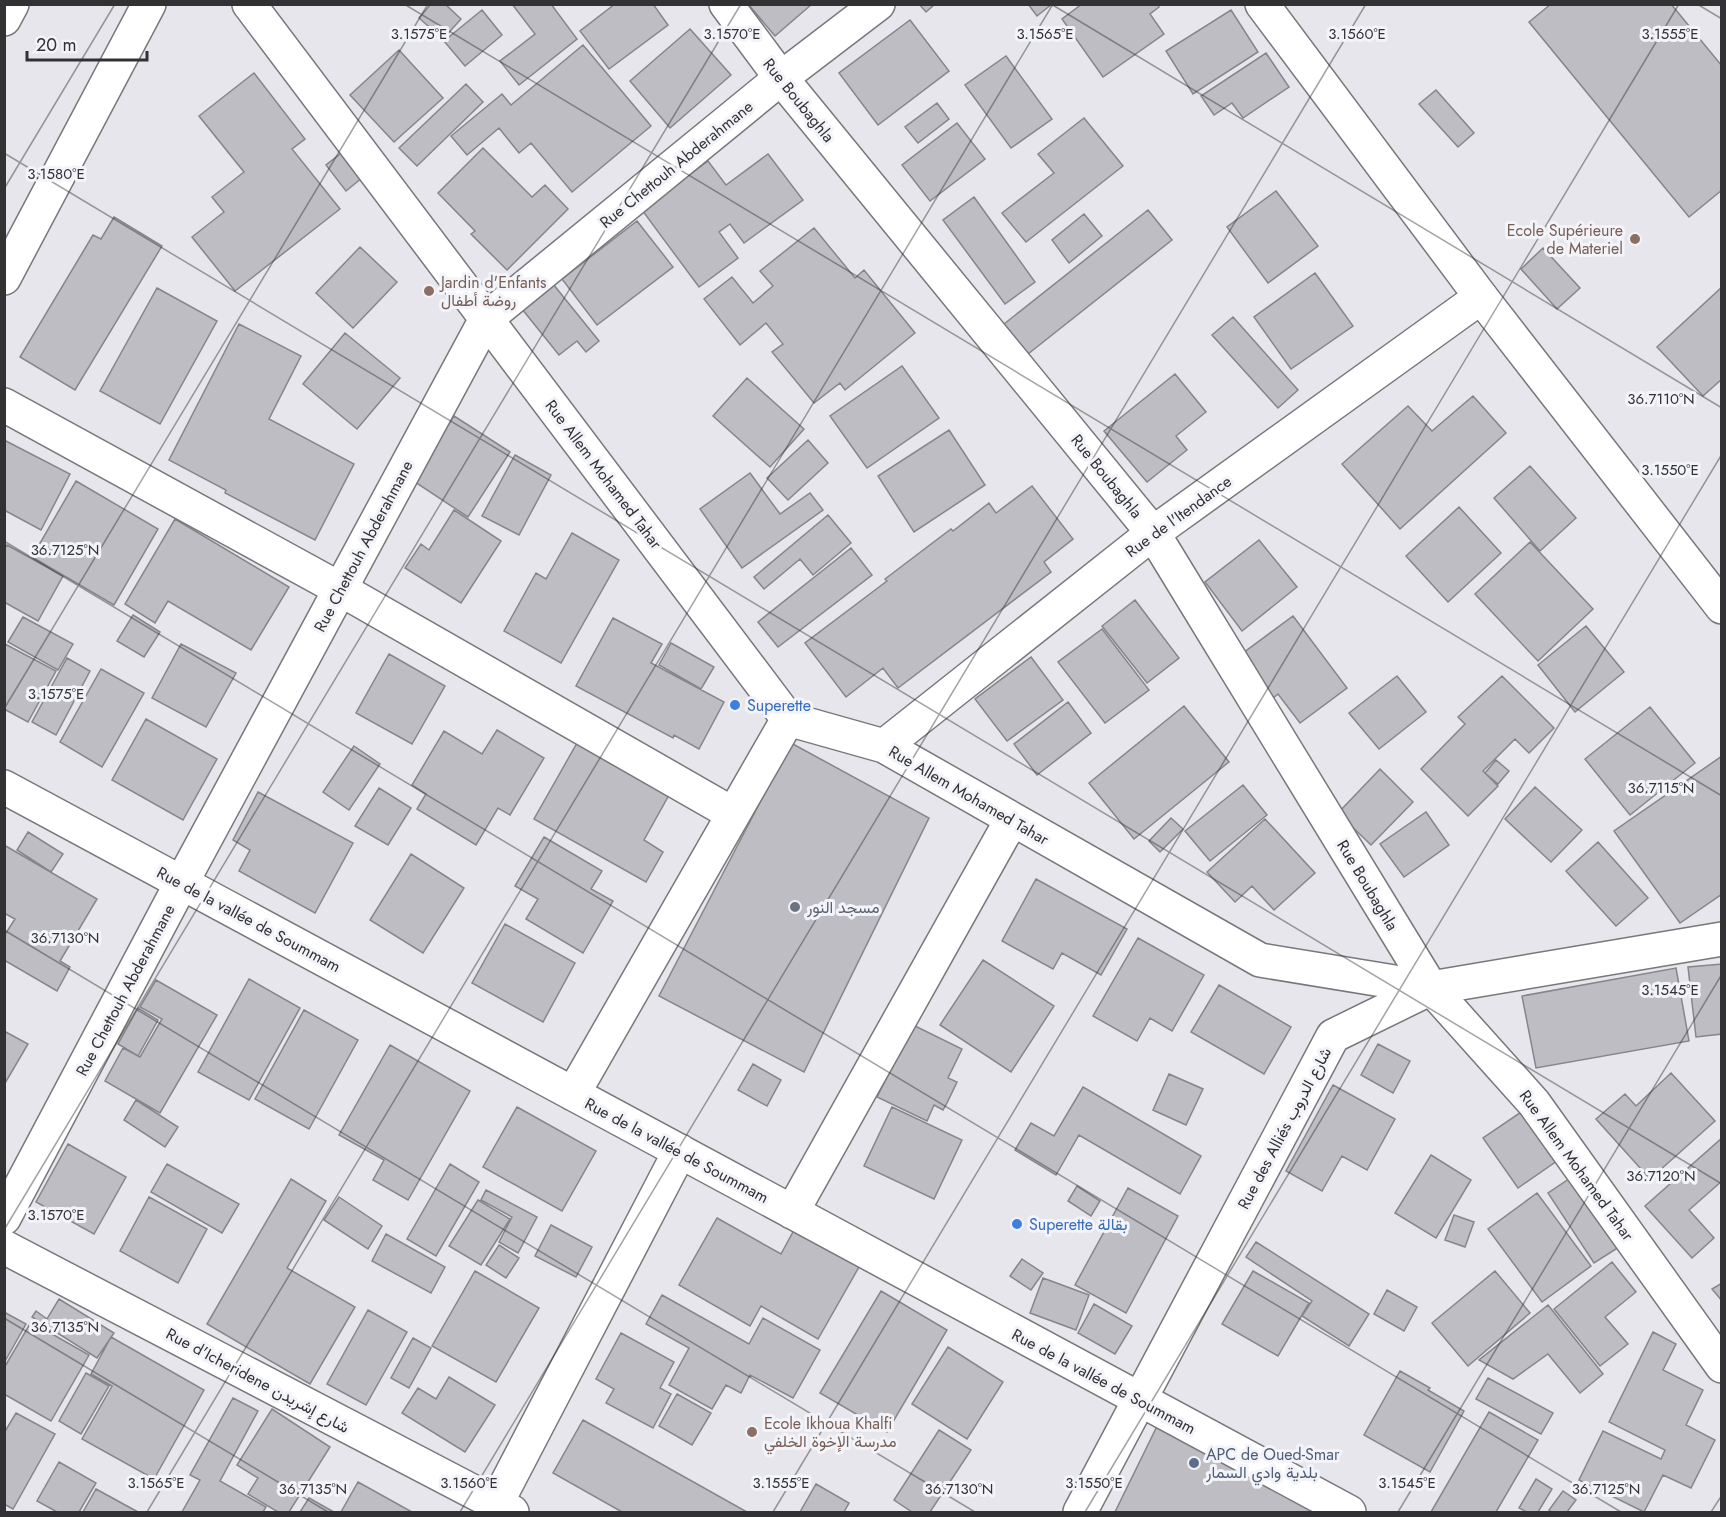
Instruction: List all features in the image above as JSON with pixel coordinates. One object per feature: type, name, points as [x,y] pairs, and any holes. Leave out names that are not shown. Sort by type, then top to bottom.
[{"type":"street","points":[[4,19],[12,4]]},
{"type":"street","points":[[4,278],[149,4]]},
{"type":"street","name":"Rue Allem Mohamed Tahar","points":[[249,4],[788,719],[884,746],[1260,960],[1431,988],[1534,1103],[1722,1366]]},
{"type":"street","name":"Rue Boubaghla","points":[[726,4],[781,78],[1153,533],[1431,988]]},
{"type":"street","name":"Rue Chettouh Abderahmane","points":[[4,1218],[182,882],[486,319],[781,78],[878,4]]},
{"type":"street","points":[[1262,4],[1481,297],[1722,607]]},
{"type":"street","name":"Rue de l'Itendance","points":[[884,746],[1153,533],[1481,297]]},
{"type":"street","points":[[4,405],[340,589],[733,814]]},
{"type":"street","points":[[573,1094],[788,719]]},
{"type":"street","name":"Rue de la vallée de Soummam","points":[[4,787],[1349,1512]]},
{"type":"street","points":[[792,1212],[1012,819]]},
{"type":"street","name":"Rue des Alliés شارع الدروب","points":[[1080,1512],[1333,1036],[1431,988],[1722,939]]},
{"type":"street","points":[[504,1508],[680,1151]]},
{"type":"street","name":"Rue d'Icheridene شارع إشريدن","points":[[4,1247],[504,1508]]},
{"type":"building","points":[[431,4],[445,4],[461,19],[443,39],[419,18]]},
{"type":"building","points":[[512,4],[551,4],[577,39],[519,85],[500,61],[535,34]]},
{"type":"building","points":[[615,4],[653,4],[668,25],[609,69],[580,31]]},
{"type":"building","points":[[748,4],[812,4],[775,36]]},
{"type":"building","points":[[919,4],[935,4],[926,12]]},
{"type":"building","points":[[1028,4],[1052,4],[1037,16]]},
{"type":"building","points":[[1082,4],[1158,4],[1159,7],[1150,14],[1164,34],[1103,77],[1062,19]]},
{"type":"building","points":[[1551,4],[1671,4],[1722,66],[1722,190],[1689,217],[1529,22]]},
{"type":"building","points":[[482,10],[502,35],[465,66],[444,41]]},
{"type":"building","points":[[1231,10],[1258,52],[1193,94],[1166,51]]},
{"type":"building","points":[[910,20],[949,71],[878,125],[839,73]]},
{"type":"building","points":[[690,29],[731,75],[670,128],[630,81]]},
{"type":"building","points":[[583,45],[651,126],[572,192],[531,143],[519,153],[499,128],[467,155],[451,136],[502,94],[511,105]]},
{"type":"building","points":[[399,50],[443,98],[394,142],[350,95]]},
{"type":"building","points":[[1266,53],[1289,87],[1243,118],[1232,103],[1214,115],[1201,96]]},
{"type":"building","points":[[1006,56],[1052,119],[1011,148],[965,85]]},
{"type":"building","points":[[254,73],[305,139],[292,149],[340,209],[235,291],[192,237],[224,212],[212,197],[244,172],[199,116]]},
{"type":"building","points":[[466,84],[483,102],[417,166],[399,148]]},
{"type":"building","points":[[1436,90],[1474,133],[1458,147],[1419,104]]},
{"type":"building","points":[[937,103],[949,119],[918,143],[905,127]]},
{"type":"building","points":[[1084,118],[1123,166],[1026,242],[1002,213],[1054,173],[1038,154]]},
{"type":"building","points":[[957,123],[985,159],[930,201],[902,165]]},
{"type":"building","points":[[353,144],[373,169],[346,191],[326,165]]},
{"type":"building","points":[[483,148],[532,197],[545,185],[568,209],[507,270],[471,234],[475,231],[438,193]]},
{"type":"building","points":[[768,154],[803,200],[744,243],[730,224],[719,232],[738,258],[699,287],[642,210],[708,161],[726,185]]},
{"type":"building","points":[[1276,191],[1318,246],[1268,283],[1227,227]]},
{"type":"building","points":[[974,197],[1035,282],[1005,304],[943,220]]},
{"type":"building","points":[[1148,210],[1172,240],[1028,354],[1004,324]]},
{"type":"building","points":[[1084,214],[1102,236],[1069,263],[1052,240]]},
{"type":"building","points":[[114,217],[162,246],[75,390],[20,357],[93,235],[101,239]]},
{"type":"building","points":[[637,221],[673,267],[597,325],[562,279]]},
{"type":"building","points":[[814,228],[855,278],[864,270],[915,333],[845,390],[840,383],[814,403],[772,352],[783,344],[766,323],[740,345],[704,299],[732,277],[753,303],[773,286],[760,271]]},
{"type":"building","points":[[360,247],[397,282],[353,328],[316,293]]},
{"type":"building","points":[[1543,248],[1580,288],[1557,309],[1521,269]]},
{"type":"building","points":[[1315,273],[1353,326],[1291,369],[1254,317]]},
{"type":"building","points":[[549,279],[599,341],[586,352],[577,341],[559,355],[518,304]]},
{"type":"building","points":[[1722,287],[1722,379],[1703,396],[1657,347]]},
{"type":"building","points":[[157,288],[217,321],[160,424],[100,391]]},
{"type":"building","points":[[1233,317],[1298,390],[1278,408],[1212,335]]},
{"type":"building","points":[[239,324],[301,356],[269,419],[354,464],[315,540],[225,493],[226,490],[169,460]]},
{"type":"building","points":[[345,333],[400,378],[357,429],[303,384]]},
{"type":"building","points":[[902,366],[939,418],[867,468],[830,416]]},
{"type":"building","points":[[1175,374],[1206,412],[1176,436],[1187,450],[1147,482],[1104,431]]},
{"type":"building","points":[[747,378],[804,429],[770,467],[713,416]]},
{"type":"building","points":[[1473,396],[1506,433],[1400,529],[1342,464],[1408,406],[1432,431]]},
{"type":"building","points":[[454,416],[510,452],[468,517],[412,480]]},
{"type":"building","points":[[949,430],[985,485],[914,532],[878,476]]},
{"type":"building","points":[[4,440],[70,474],[41,530],[4,510]]},
{"type":"building","points":[[808,440],[828,463],[788,500],[767,478]]},
{"type":"building","points":[[515,455],[551,475],[519,535],[482,516]]},
{"type":"building","points":[[1530,466],[1576,518],[1540,551],[1494,498]]},
{"type":"building","points":[[750,473],[780,514],[810,493],[823,510],[742,568],[700,509]]},
{"type":"building","points":[[76,481],[158,529],[114,605],[32,557]]},
{"type":"building","points":[[1032,486],[1073,539],[1044,562],[1051,572],[898,688],[883,668],[846,697],[805,643],[951,529],[953,531],[989,503],[996,513]]},
{"type":"building","points":[[1459,507],[1501,553],[1448,602],[1406,556]]},
{"type":"building","points":[[454,510],[501,541],[461,603],[405,568],[421,544],[429,550]]},
{"type":"building","points":[[828,515],[851,543],[813,575],[800,559],[764,589],[754,577]]},
{"type":"building","points":[[175,519],[289,587],[251,650],[168,601],[155,623],[125,604]]},
{"type":"building","points":[[572,533],[619,560],[561,663],[504,631],[536,573],[546,579]]},
{"type":"building","points":[[1259,540],[1297,587],[1242,631],[1205,582]]},
{"type":"building","points":[[1530,542],[1593,609],[1538,661],[1475,594]]},
{"type":"building","points":[[7,545],[63,576],[38,621],[4,602],[4,549]]},
{"type":"building","points":[[851,548],[872,575],[778,647],[758,622]]},
{"type":"building","points":[[1135,600],[1179,658],[1147,683],[1102,626]]},
{"type":"building","points":[[133,615],[160,632],[144,657],[117,641]]},
{"type":"building","points":[[1293,616],[1347,688],[1300,723],[1278,694],[1272,699],[1239,656]]},
{"type":"building","points":[[23,617],[73,644],[58,670],[8,642]]},
{"type":"building","points":[[613,618],[662,644],[651,663],[724,702],[699,749],[674,735],[673,738],[576,686]]},
{"type":"building","points":[[1586,626],[1624,672],[1575,712],[1538,665]]},
{"type":"building","points":[[1102,629],[1149,690],[1105,723],[1058,662]]},
{"type":"building","points":[[671,643],[714,667],[701,689],[659,665]]},
{"type":"building","points":[[5,644],[56,671],[28,722],[4,709]]},
{"type":"building","points":[[181,644],[236,673],[206,727],[152,698]]},
{"type":"building","points":[[389,654],[445,686],[412,744],[356,713]]},
{"type":"building","points":[[1031,657],[1063,700],[1007,741],[975,699]]},
{"type":"building","points":[[67,658],[90,671],[56,735],[32,722]]},
{"type":"building","points":[[101,669],[144,693],[102,767],[60,742]]},
{"type":"building","points":[[1397,676],[1426,712],[1379,749],[1349,713]]},
{"type":"building","points":[[1502,676],[1554,728],[1529,753],[1515,739],[1483,771],[1498,786],[1468,816],[1421,769],[1465,724],[1458,717]]},
{"type":"building","points":[[1068,702],[1091,733],[1037,775],[1014,744]]},
{"type":"building","points":[[1184,706],[1229,762],[1134,839],[1089,783]]},
{"type":"building","points":[[1650,707],[1695,763],[1630,815],[1585,759]]},
{"type":"building","points":[[146,719],[217,759],[183,820],[112,780]]},
{"type":"building","points":[[497,730],[544,758],[510,815],[498,808],[476,845],[417,809],[426,794],[412,785],[444,731],[482,754]]},
{"type":"building","points":[[577,743],[669,795],[644,840],[663,852],[646,882],[534,819]]},
{"type":"building","name":"مسجد النور","points":[[791,743],[929,818],[804,1072],[659,996]]},
{"type":"building","points":[[354,746],[380,764],[349,810],[323,792]]},
{"type":"building","points":[[1722,756],[1722,894],[1680,923],[1614,831]]},
{"type":"building","points":[[1496,760],[1509,771],[1498,784],[1485,773]]},
{"type":"building","points":[[1380,769],[1413,802],[1371,845],[1338,813]]},
{"type":"building","points":[[1243,785],[1267,815],[1210,861],[1185,831]]},
{"type":"building","points":[[1535,787],[1582,830],[1551,862],[1505,819]]},
{"type":"building","points":[[379,788],[411,808],[388,845],[355,826]]},
{"type":"building","points":[[258,792],[353,843],[315,913],[239,871],[250,850],[233,840]]},
{"type":"building","points":[[1426,812],[1449,845],[1404,877],[1380,844]]},
{"type":"building","points":[[1171,818],[1183,829],[1160,852],[1149,841]]},
{"type":"building","points":[[1265,819],[1315,873],[1274,910],[1252,886],[1235,902],[1207,872]]},
{"type":"building","points":[[28,832],[63,854],[51,872],[17,850]]},
{"type":"building","points":[[544,837],[602,871],[591,889],[613,901],[583,953],[526,919],[538,899],[515,886]]},
{"type":"building","points":[[1598,842],[1648,898],[1616,926],[1566,871]]},
{"type":"building","points":[[4,845],[97,899],[60,961],[70,967],[57,991],[4,960],[4,936],[15,919],[4,913]]},
{"type":"building","points":[[411,854],[464,888],[423,953],[370,920]]},
{"type":"building","points":[[1036,879],[1127,929],[1101,975],[1062,953],[1053,969],[1002,941]]},
{"type":"building","points":[[505,924],[575,963],[543,1022],[472,983]]},
{"type":"building","points":[[1138,938],[1204,975],[1172,1031],[1150,1018],[1137,1041],[1093,1016]]},
{"type":"building","points":[[983,960],[1054,1006],[1011,1072],[940,1025]]},
{"type":"building","points":[[1722,964],[1722,1034],[1696,1037],[1688,967]]},
{"type":"building","points":[[1676,968],[1689,1041],[1536,1068],[1522,996]]},
{"type":"building","points":[[249,979],[300,1008],[249,1100],[198,1072]]},
{"type":"building","points":[[156,980],[217,1015],[160,1113],[105,1081],[123,1048],[140,1057],[162,1019],[140,1007]]},
{"type":"building","points":[[1219,985],[1291,1027],[1264,1074],[1191,1032]]},
{"type":"building","points":[[138,1008],[158,1020],[138,1056],[118,1044]]},
{"type":"building","points":[[304,1010],[358,1040],[309,1129],[255,1099]]},
{"type":"building","points":[[913,1025],[962,1049],[948,1078],[957,1082],[947,1103],[943,1110],[934,1105],[927,1121],[877,1097]]},
{"type":"building","points":[[4,1031],[28,1044],[4,1085]]},
{"type":"building","points":[[1378,1044],[1410,1061],[1393,1093],[1361,1075]]},
{"type":"building","points":[[390,1045],[470,1091],[408,1200],[373,1180],[384,1160],[339,1135]]},
{"type":"building","points":[[753,1064],[781,1080],[767,1106],[738,1090]]},
{"type":"building","points":[[1671,1073],[1715,1121],[1650,1179],[1596,1119],[1625,1094],[1636,1106]]},
{"type":"building","points":[[1169,1074],[1203,1089],[1186,1125],[1153,1110]]},
{"type":"building","points":[[1333,1085],[1395,1119],[1367,1170],[1342,1156],[1322,1191],[1286,1171]]},
{"type":"building","points":[[1083,1087],[1201,1156],[1180,1194],[1079,1135],[1056,1175],[1015,1150],[1031,1123],[1054,1136]]},
{"type":"building","points":[[136,1100],[178,1127],[165,1147],[124,1120]]},
{"type":"building","points":[[1530,1106],[1564,1156],[1518,1188],[1483,1138]]},
{"type":"building","points":[[517,1107],[596,1151],[562,1211],[483,1167]]},
{"type":"building","points":[[892,1107],[962,1140],[934,1199],[864,1166]]},
{"type":"building","points":[[1722,1138],[1722,1181],[1689,1210],[1714,1238],[1692,1258],[1645,1206]]},
{"type":"building","points":[[68,1144],[126,1177],[94,1234],[36,1202]]},
{"type":"building","points":[[1431,1155],[1471,1180],[1436,1238],[1395,1213]]},
{"type":"building","points":[[167,1164],[239,1204],[222,1233],[151,1192]]},
{"type":"building","points":[[450,1164],[479,1182],[436,1256],[407,1239]]},
{"type":"building","points":[[1581,1171],[1627,1242],[1594,1263],[1548,1193]]},
{"type":"building","points":[[291,1179],[326,1201],[287,1268],[355,1307],[310,1384],[207,1324]]},
{"type":"building","points":[[1077,1186],[1100,1201],[1091,1216],[1068,1201]]},
{"type":"building","points":[[1128,1188],[1178,1216],[1126,1313],[1075,1285]]},
{"type":"building","points":[[486,1190],[537,1217],[518,1253],[499,1242],[512,1217],[481,1200]]},
{"type":"building","points":[[1537,1193],[1591,1266],[1542,1302],[1488,1229]]},
{"type":"building","points":[[149,1197],[207,1229],[178,1283],[120,1251]]},
{"type":"building","points":[[339,1197],[382,1226],[368,1249],[324,1220]]},
{"type":"building","points":[[478,1200],[510,1219],[481,1265],[449,1246]]},
{"type":"building","points":[[1454,1215],[1474,1222],[1465,1247],[1445,1240]]},
{"type":"building","points":[[717,1218],[781,1254],[794,1230],[859,1267],[818,1339],[761,1306],[750,1326],[679,1285]]},
{"type":"building","points":[[551,1225],[592,1247],[576,1277],[535,1256]]},
{"type":"building","points":[[386,1234],[445,1267],[431,1293],[372,1261]]},
{"type":"building","points":[[1256,1242],[1369,1314],[1349,1346],[1302,1316],[1312,1301],[1246,1257]]},
{"type":"building","points":[[499,1245],[519,1258],[506,1278],[486,1265]]},
{"type":"building","points":[[1022,1259],[1043,1273],[1031,1290],[1010,1276]]},
{"type":"building","points":[[1612,1262],[1636,1292],[1605,1317],[1628,1344],[1600,1366],[1554,1309]]},
{"type":"building","points":[[475,1271],[539,1308],[496,1382],[432,1346]]},
{"type":"building","points":[[1253,1271],[1309,1303],[1278,1356],[1222,1324]]},
{"type":"building","points":[[1495,1271],[1530,1313],[1468,1366],[1432,1323]]},
{"type":"building","points":[[1043,1278],[1089,1295],[1076,1330],[1030,1313]]},
{"type":"building","points":[[1722,1283],[1722,1301],[1712,1289]]},
{"type":"building","points":[[1387,1290],[1417,1307],[1404,1331],[1374,1314]]},
{"type":"building","points":[[881,1291],[947,1330],[887,1432],[820,1393]]},
{"type":"building","points":[[662,1295],[749,1344],[763,1318],[820,1350],[793,1398],[750,1375],[741,1393],[726,1385],[712,1409],[669,1385],[689,1348],[646,1324]]},
{"type":"building","points":[[59,1299],[114,1333],[97,1358],[32,1317],[36,1311],[47,1319]]},
{"type":"building","points":[[1094,1304],[1132,1326],[1115,1354],[1078,1333]]},
{"type":"building","points":[[1548,1305],[1603,1374],[1580,1393],[1548,1354],[1513,1379],[1479,1360]]},
{"type":"building","points":[[368,1310],[407,1332],[366,1405],[327,1384]]},
{"type":"building","points":[[4,1312],[26,1324],[4,1363]]},
{"type":"building","points":[[31,1322],[89,1355],[51,1421],[4,1394],[4,1368]]},
{"type":"building","points":[[1653,1332],[1676,1344],[1663,1370],[1703,1390],[1686,1425],[1715,1440],[1691,1488],[1663,1475],[1644,1512],[1579,1480],[1603,1431],[1661,1459],[1665,1450],[1609,1422]]},
{"type":"building","points":[[621,1333],[674,1362],[660,1388],[671,1394],[653,1428],[606,1403],[614,1389],[596,1379]]},
{"type":"building","points":[[111,1337],[204,1390],[154,1479],[82,1439],[112,1386],[91,1374]]},
{"type":"building","points":[[413,1338],[431,1348],[409,1388],[391,1378]]},
{"type":"building","points":[[948,1347],[1003,1382],[967,1439],[912,1404]]},
{"type":"building","points":[[1400,1371],[1464,1411],[1430,1472],[1364,1435]]},
{"type":"building","points":[[86,1373],[109,1386],[81,1434],[59,1421]]},
{"type":"building","points":[[449,1377],[495,1405],[465,1452],[402,1413],[418,1388],[436,1399]]},
{"type":"building","points":[[1488,1378],[1553,1413],[1541,1434],[1476,1399]]},
{"type":"building","points":[[677,1394],[711,1413],[692,1445],[659,1426]]},
{"type":"building","points":[[233,1398],[258,1411],[220,1481],[266,1507],[263,1512],[182,1512],[200,1480],[190,1475]]},
{"type":"building","points":[[272,1409],[330,1447],[289,1512],[278,1512],[248,1494],[258,1478],[237,1465]]},
{"type":"building","points":[[1489,1412],[1538,1440],[1496,1512],[1431,1512]]},
{"type":"building","points":[[16,1413],[55,1434],[13,1509],[4,1504],[4,1433]]},
{"type":"building","name":"APC de Oued-Smar بلدية وادي السمار","points":[[1163,1414],[1337,1512],[1115,1512]]},
{"type":"building","points":[[583,1420],[747,1512],[622,1512],[553,1473]]},
{"type":"building","points":[[939,1430],[971,1450],[930,1512],[912,1512],[894,1500]]},
{"type":"building","points":[[59,1462],[96,1483],[79,1512],[57,1512],[37,1501]]},
{"type":"building","points":[[1536,1479],[1552,1489],[1538,1512],[1527,1512],[1519,1508]]},
{"type":"building","points":[[358,1482],[412,1512],[341,1512]]},
{"type":"building","points":[[816,1484],[849,1503],[844,1512],[800,1512]]},
{"type":"building","points":[[96,1489],[138,1512],[83,1512]]},
{"type":"building","points":[[1563,1491],[1576,1500],[1567,1512],[1552,1512],[1549,1510]]},
{"type":"building","points":[[309,1498],[332,1511],[300,1512]]},
{"type":"place","name":"Ecole Supérieure de Materiel","points":[[1635,239]]},
{"type":"place","name":"Jardin d'Enfants روضة أطفال","points":[[429,291]]},
{"type":"place","name":"Superette","points":[[735,705]]},
{"type":"place","name":"مسجد النور","points":[[795,907]]},
{"type":"place","name":"Superette بقالة","points":[[1017,1224]]},
{"type":"place","name":"Ecole Ikhoua Khalfi مدرسة الإخوة الخلفي","points":[[752,1432]]},
{"type":"place","name":"APC de Oued-Smar بلدية وادي السمار","points":[[1194,1463]]}]
